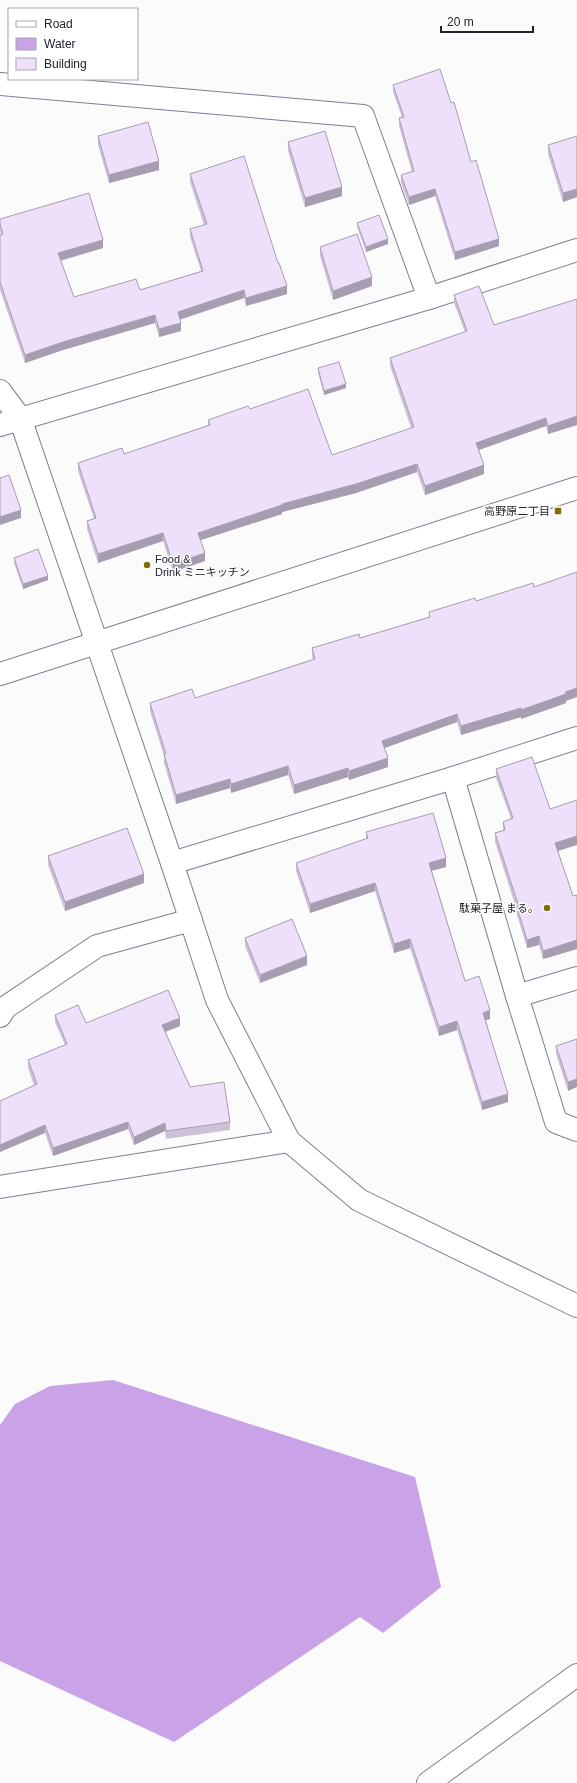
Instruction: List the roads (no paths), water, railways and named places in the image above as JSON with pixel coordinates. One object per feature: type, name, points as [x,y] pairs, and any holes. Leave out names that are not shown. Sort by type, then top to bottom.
[{"type":"street","points":[[0,84],[363,116],[429,298]]},
{"type":"street","points":[[10,422],[429,298],[577,250]]},
{"type":"street","points":[[0,391],[10,422],[97,643],[172,862],[217,1000],[289,1141],[359,1200],[577,1306]]},
{"type":"street","points":[[0,674],[577,488]]},
{"type":"street","points":[[172,862],[453,778],[577,738]]},
{"type":"street","points":[[453,778],[517,996],[556,1122],[577,1130]]},
{"type":"street","points":[[0,1016],[6,1007],[97,946],[191,920]]},
{"type":"street","points":[[517,996],[577,978]]},
{"type":"street","points":[[0,1187],[289,1141]]},
{"type":"street","points":[[428,1783],[577,1675]]},
{"type":"water","points":[[113,1380],[415,1477],[441,1587],[383,1633],[360,1617],[174,1742],[0,1661],[0,1425],[15,1404],[50,1386]]},
{"type":"place","name":"高野原二丁目","points":[[558,511]]},
{"type":"place","name":"Food & Drink ミニキッチン","points":[[147,565]]},
{"type":"place","name":"駄菓子屋 まる。","points":[[547,908]]}]
